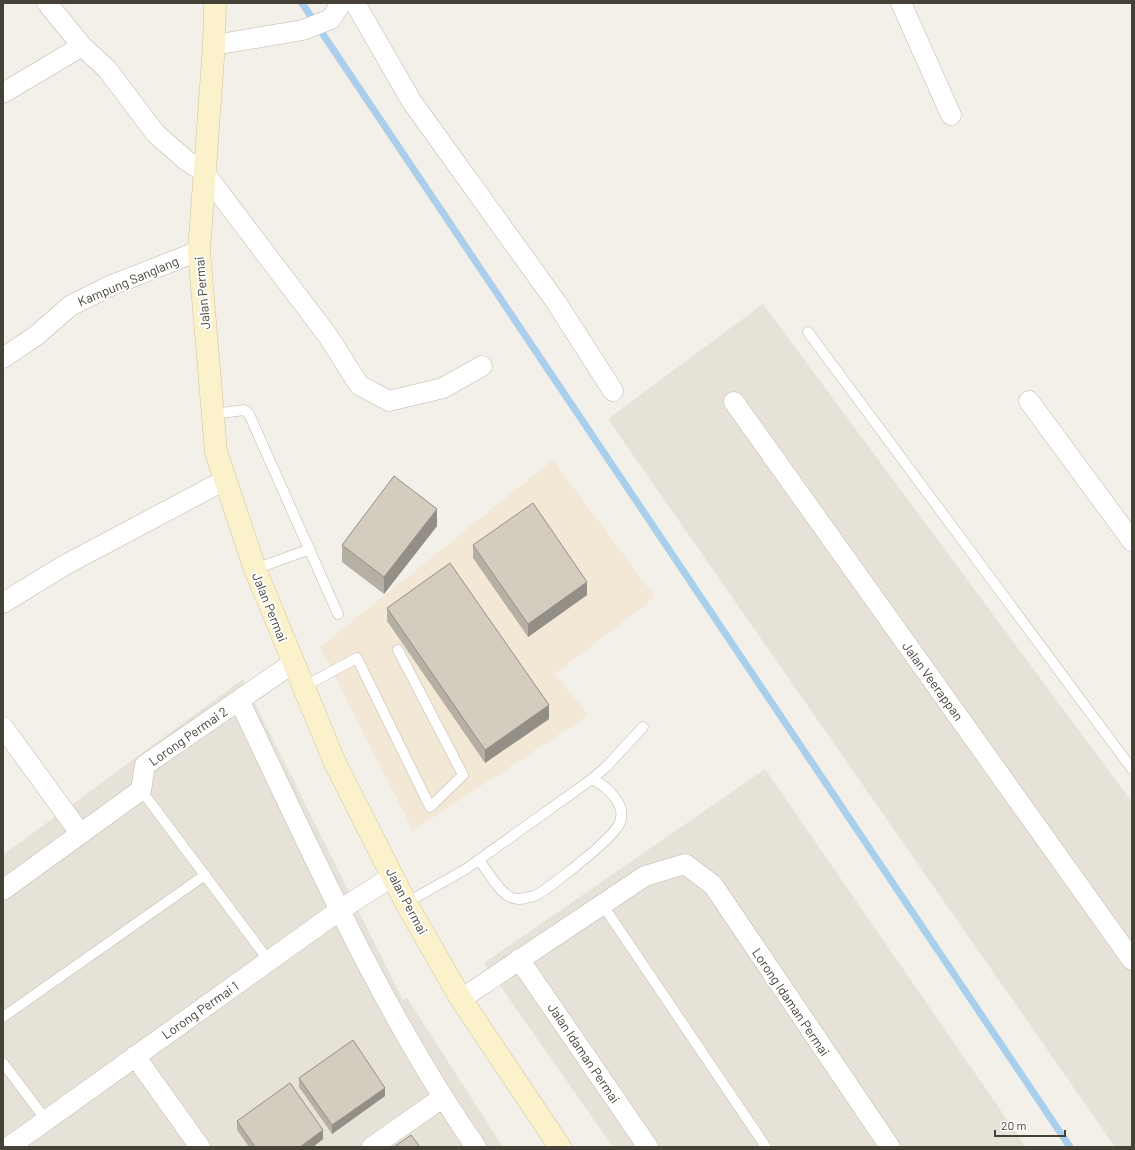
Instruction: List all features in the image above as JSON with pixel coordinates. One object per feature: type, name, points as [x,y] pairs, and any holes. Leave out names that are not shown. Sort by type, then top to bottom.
[{"type":"street","points":[[47,3],[82,46],[107,69],[156,134],[187,161],[203,171],[328,336],[359,385],[389,401],[443,388],[482,366]]},
{"type":"street","name":"Jalan Permai","points":[[215,3],[214,45],[203,171],[199,251],[216,452],[255,569],[335,763],[406,903],[461,999],[560,1147]]},
{"type":"street","points":[[355,3],[412,102],[556,302],[613,391]]},
{"type":"street","points":[[901,3],[951,115]]},
{"type":"street","points":[[214,45],[303,30],[336,11]]},
{"type":"street","points":[[3,93],[82,46]]},
{"type":"street","name":"Kampung Sanglang","points":[[3,358],[38,335],[70,306],[112,285],[199,251]]},
{"type":"street","points":[[1029,401],[1132,541]]},
{"type":"street","name":"Jalan Veerappan","points":[[734,402],[1132,960]]},
{"type":"street","points":[[3,603],[65,564],[225,480]]},
{"type":"street","name":"Lorong Permai 2","points":[[141,790],[145,765],[293,663]]},
{"type":"street","points":[[239,700],[340,910],[442,1098],[476,1147]]},
{"type":"street","points":[[3,727],[80,833]]},
{"type":"street","points":[[3,890],[141,790]]},
{"type":"street","name":"Lorong Idaman Permai","points":[[602,904],[646,876],[685,864],[713,885],[890,1147]]},
{"type":"street","name":"Lorong Permai 1","points":[[9,1147],[340,910],[393,876]]},
{"type":"street","points":[[461,999],[602,904]]},
{"type":"street","name":"Jalan Idaman Permai","points":[[519,959],[648,1147]]},
{"type":"street","points":[[135,1056],[200,1147]]},
{"type":"street","points":[[372,1147],[442,1098]]},
{"type":"lane","points":[[808,332],[1132,769]]},
{"type":"lane","points":[[213,414],[244,410],[249,414],[338,614]]},
{"type":"lane","points":[[255,569],[310,549]]},
{"type":"lane","points":[[303,687],[357,658],[430,807],[463,776],[398,650]]},
{"type":"lane","points":[[406,903],[479,860],[592,779],[607,766],[643,727]]},
{"type":"lane","points":[[479,860],[502,891],[510,897],[519,899],[535,895],[569,871],[594,851],[619,826],[622,810],[617,800],[602,784],[592,779]]},
{"type":"lane","points":[[141,790],[269,961]]},
{"type":"lane","points":[[3,1017],[205,875]]},
{"type":"lane","points":[[602,904],[766,1147]]},
{"type":"lane","points":[[3,1063],[46,1120]]},
{"type":"shaded area","points":[[763,304],[1132,802],[1132,1147],[1115,1147],[608,419]]},
{"type":"shaded area","points":[[553,460],[655,597],[555,674],[588,715],[413,831],[320,647]]},
{"type":"shaded area","points":[[243,679],[403,1000],[407,998],[503,1147],[3,1147],[3,855]]},
{"type":"shaded area","points":[[765,769],[1026,1147],[613,1147],[484,963]]},
{"type":"building","points":[[394,476],[437,509],[384,577],[342,545]]},
{"type":"building","points":[[533,503],[587,582],[528,624],[473,545]]},
{"type":"building","points":[[450,563],[549,705],[485,750],[387,608]]},
{"type":"building","points":[[353,1040],[385,1088],[332,1125],[299,1078]]},
{"type":"building","points":[[290,1083],[323,1130],[300,1147],[255,1147],[237,1121]]},
{"type":"building","points":[[411,1135],[420,1147],[394,1147]]},
{"type":"waterway","points":[[302,3],[1070,1147]]}]
